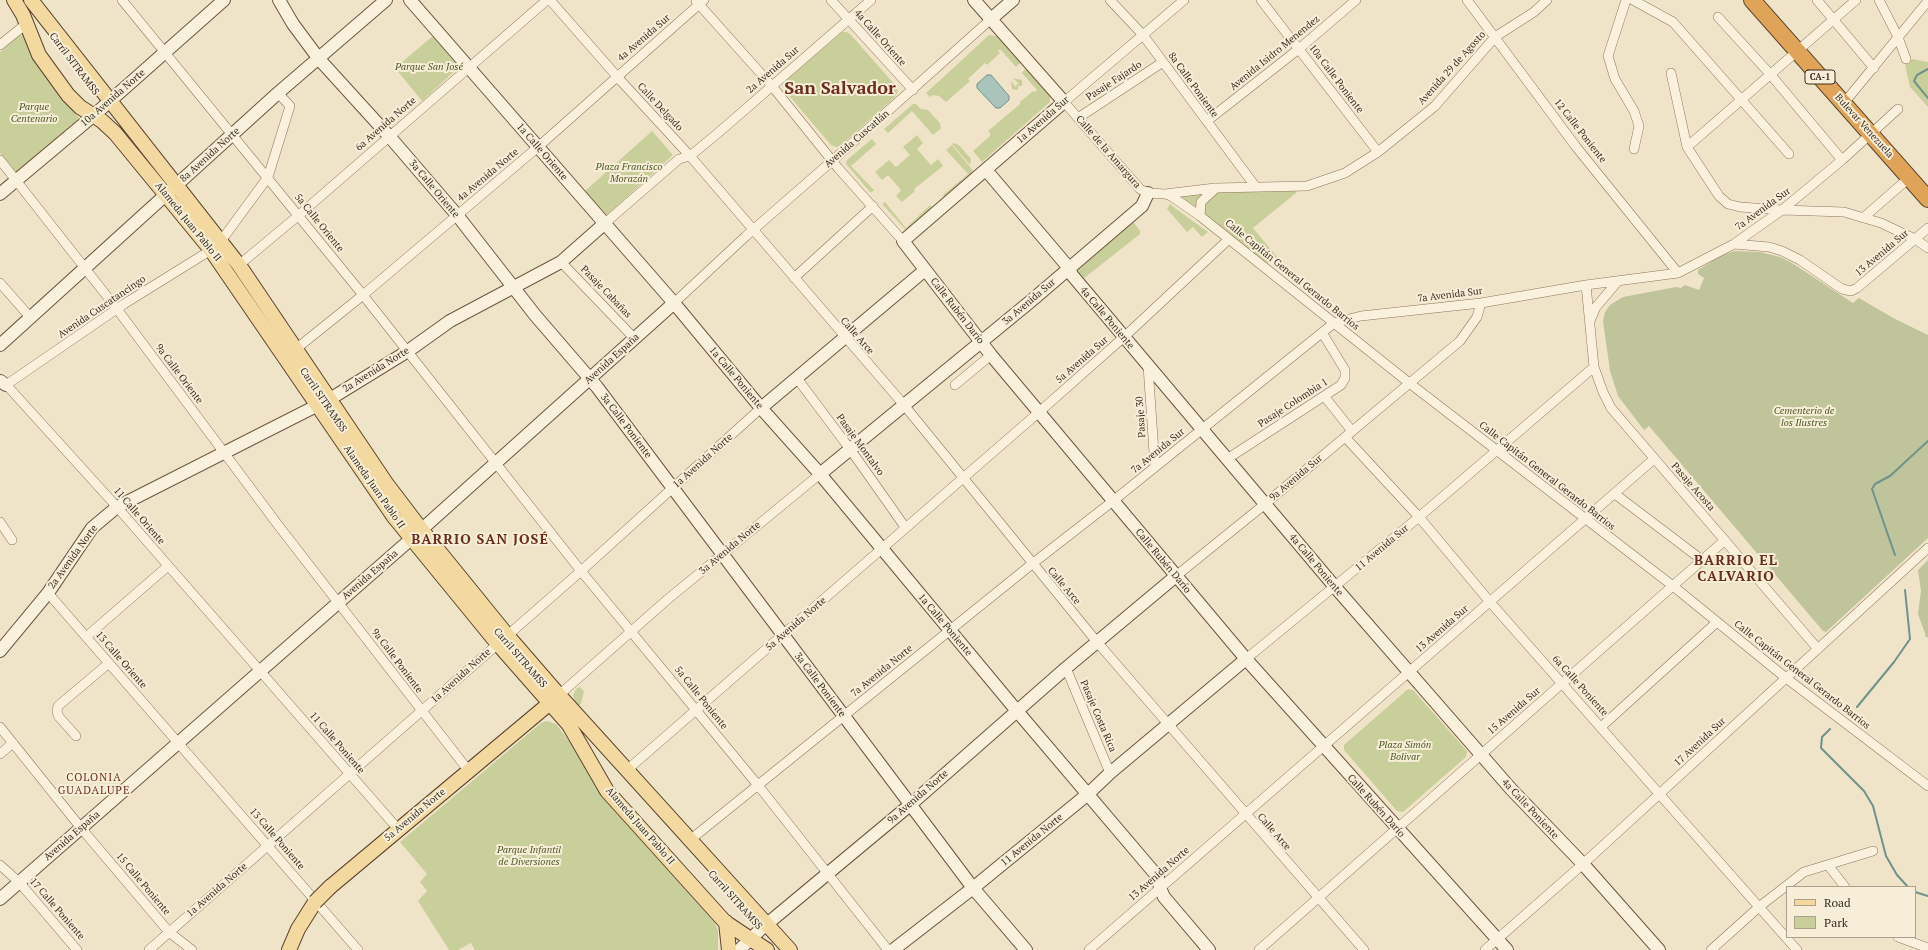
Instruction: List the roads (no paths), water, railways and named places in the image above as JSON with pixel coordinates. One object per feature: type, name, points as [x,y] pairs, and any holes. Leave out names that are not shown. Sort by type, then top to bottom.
[{"type":"highway","name":"Bulevar Venezuela","points":[[1752,0],[1928,198]]},
{"type":"main road","name":"Alameda Juan Pablo II","points":[[23,0],[26,24],[34,44],[44,62],[74,102],[101,108],[115,133],[171,191]]},
{"type":"main road","name":"Alameda Juan Pablo II","points":[[23,0],[101,108],[216,245],[324,402]]},
{"type":"main road","name":"Carril SITRAMSS","points":[[23,0],[43,48],[72,90],[101,108],[121,128],[217,246],[416,534],[502,639]]},
{"type":"main road","name":"10a Avenida Norte","points":[[0,194],[165,53],[224,0]]},
{"type":"main road","name":"3a Calle Oriente","points":[[279,0],[293,24],[319,59],[389,136],[457,215],[514,288],[590,379]]},
{"type":"main road","name":"8a Avenida Norte","points":[[0,345],[278,92],[319,59],[386,0]]},
{"type":"main road","name":"1a Calle Oriente","points":[[410,0],[674,303]]},
{"type":"main road","name":"Calle de la Amargura","points":[[974,0],[1064,102]]},
{"type":"main road","name":"Avenida Cuscatlán","points":[[991,19],[1013,0]]},
{"type":"main road","name":"1a Avenida Sur","points":[[903,241],[1064,102]]},
{"type":"main road","name":"4a Calle Poniente","points":[[986,170],[1069,268],[1072,275],[1148,366],[1335,587],[1410,671],[1481,755],[1583,864],[1660,950]]},
{"type":"main road","name":"3a Avenida Sur","points":[[904,405],[982,343],[1142,206],[1148,193]]},
{"type":"main road","name":"2a Avenida Norte","points":[[0,651],[48,592],[92,528],[117,507],[324,402],[408,351],[450,321],[561,262],[604,224]]},
{"type":"main road","name":"Calle Rubén Darío","points":[[903,241],[1038,413],[1246,660],[1507,950]]},
{"type":"main road","name":"Alameda Juan Pablo II","points":[[216,245],[239,265],[296,349],[324,402]]},
{"type":"main road","points":[[844,337],[925,270]]},
{"type":"main road","name":"Avenida España","points":[[0,899],[416,534],[674,303]]},
{"type":"main road","name":"1a Calle Poniente","points":[[674,303],[761,408],[820,474],[1017,711],[1158,877],[1160,888],[1164,897],[1210,950]]},
{"type":"main road","name":"1a Avenida Norte","points":[[761,408],[844,337]]},
{"type":"main road","name":"3a Calle Poniente","points":[[590,379],[974,888],[1026,950]]},
{"type":"main road","name":"3a Avenida Norte","points":[[820,474],[904,405]]},
{"type":"main road","name":"9a Avenida Sur","points":[[1096,642],[1176,576]]},
{"type":"main road","name":"Alameda Juan Pablo II","points":[[502,639],[555,699],[627,770],[690,840],[758,932],[767,950]]},
{"type":"main road","name":"9a Avenida Norte","points":[[739,950],[758,932],[910,804],[1096,642]]},
{"type":"main road","name":"11 Avenida Sur","points":[[1168,726],[1246,660]]},
{"type":"main road","name":"Alameda Juan Pablo II","points":[[555,699],[607,790],[726,922],[758,932],[790,950]]},
{"type":"main road","name":"Carril SITRAMSS","points":[[555,699],[758,932],[777,950]]},
{"type":"main road","name":"5a Avenida Norte","points":[[289,950],[298,928],[312,907],[330,887],[468,770],[555,699]]},
{"type":"main road","name":"11 Avenida Norte","points":[[893,950],[974,888],[1088,794],[1110,772],[1168,726]]},
{"type":"main road","points":[[726,922],[729,950]]},
{"type":"main road","name":"Carril SITRAMSS","points":[[758,932],[781,950]]},
{"type":"street","name":"5a Calle Oriente","points":[[122,0],[299,215],[495,462]]},
{"type":"street","name":"6a Avenida Norte","points":[[239,265],[299,215],[547,0]]},
{"type":"street","name":"Calle Delgado","points":[[550,0],[617,77],[690,156],[753,230]]},
{"type":"street","name":"4a Calle Oriente","points":[[832,0],[913,90]]},
{"type":"street","name":"2a Avenida Sur","points":[[690,156],[871,0]]},
{"type":"street","name":"8a Calle Poniente","points":[[1110,0],[1143,35],[1255,186]]},
{"type":"street","name":"1a Avenida Sur","points":[[1064,102],[1184,0]]},
{"type":"street","name":"10a Calle Poniente","points":[[1261,0],[1300,48],[1378,152]]},
{"type":"street","name":"Avenida Isidro Menendez","points":[[1207,121],[1300,48],[1356,0]]},
{"type":"street","name":"12 Calle Poniente","points":[[1467,0],[1577,148],[1678,273]]},
{"type":"street","name":"Avenida 29 de Agosto","points":[[1165,194],[1216,188],[1307,186],[1345,173],[1378,152],[1435,106],[1495,37],[1534,12],[1547,0]]},
{"type":"street","points":[[1626,0],[1608,56],[1615,79],[1634,111],[1639,126],[1634,149]]},
{"type":"street","points":[[1633,0],[1673,22],[1789,154]]},
{"type":"street","points":[[1817,0],[1874,68]]},
{"type":"street","points":[[1687,148],[1797,50],[1856,0]]},
{"type":"street","points":[[1880,0],[1898,37],[1906,59]]},
{"type":"street","name":"4a Avenida Sur","points":[[617,77],[699,2]]},
{"type":"street","name":"Calle Rubén Darío","points":[[699,2],[772,86],[832,162],[903,241]]},
{"type":"street","points":[[1844,104],[1874,68],[1923,2]]},
{"type":"street","points":[[1718,17],[1770,74],[1842,160]]},
{"type":"street","name":"Avenida Cuscatlán","points":[[753,230],[832,162],[991,19]]},
{"type":"street","points":[[0,46],[26,24]]},
{"type":"street","name":"Pasaje Fajardo","points":[[1078,118],[1163,62]]},
{"type":"street","points":[[1670,73],[1687,148],[1719,196],[1728,204],[1740,207],[1782,210],[1844,212],[1880,222],[1915,239],[1928,248]]},
{"type":"street","name":"4a Avenida Norte","points":[[296,349],[363,295],[538,147],[617,77]]},
{"type":"street","name":"Avenida Cuscatancingo","points":[[2,381],[216,245],[268,177],[290,106],[278,92]]},
{"type":"street","name":"Calle de la Amargura","points":[[1064,102],[1140,189],[1148,193]]},
{"type":"street","name":"7a Avenida Sur","points":[[1032,564],[1156,467],[1334,324],[1361,316],[1482,303],[1586,285],[1678,273],[1734,244],[1782,210],[1842,160],[1898,109]]},
{"type":"street","name":"2a Avenida Norte","points":[[604,224],[679,159],[690,156]]},
{"type":"street","name":"9a Calle Oriente","points":[[0,160],[117,309],[223,452],[338,602]]},
{"type":"street","points":[[1863,218],[1910,178]]},
{"type":"street","points":[[1200,216],[1201,202],[1216,188]]},
{"type":"street","name":"Calle Capitán General Gerardo Barrios","points":[[1148,193],[1165,194],[1200,216],[1408,382],[1673,586],[1786,678],[1928,786]]},
{"type":"street","points":[[794,278],[873,206]]},
{"type":"street","name":"13 Avenida Sur","points":[[1734,244],[1769,247],[1782,251],[1800,260],[1842,289],[1849,291],[1857,288],[1928,228]]},
{"type":"street","name":"Calle Arce","points":[[753,230],[904,405],[1096,642],[1318,899],[1364,950]]},
{"type":"street","name":"Avenida España","points":[[674,303],[753,230]]},
{"type":"street","name":"5a Avenida Sur","points":[[964,478],[1124,337],[1230,239]]},
{"type":"street","name":"Pasaje Cabañas","points":[[561,262],[635,338]]},
{"type":"street","points":[[1589,322],[1596,307],[1618,281]]},
{"type":"street","points":[[0,283],[30,318]]},
{"type":"street","name":"Pasaje Acosta","points":[[1586,285],[1594,367],[1603,392],[1611,408],[1818,649]]},
{"type":"street","name":"9a Avenida Sur","points":[[1176,576],[1349,434],[1408,382],[1460,341],[1476,317],[1482,303]]},
{"type":"street","name":"Pasaje Colombia 1","points":[[1227,459],[1340,385],[1345,378],[1345,370],[1323,334]]},
{"type":"street","points":[[955,385],[991,355]]},
{"type":"street","name":"Pasaje 30","points":[[1148,366],[1156,467]]},
{"type":"street","name":"11 Avenida Sur","points":[[1246,660],[1419,517],[1495,450],[1594,367]]},
{"type":"street","name":"Pasaje Montalvo","points":[[796,377],[850,449],[904,528]]},
{"type":"street","name":"11 Calle Oriente","points":[[2,381],[117,507],[260,671]]},
{"type":"street","name":"6a Calle Poniente","points":[[1324,396],[1349,434],[1490,602],[1786,938]]},
{"type":"street","name":"1a Avenida Norte","points":[[149,950],[581,571],[761,408]]},
{"type":"street","name":"13 Avenida Sur","points":[[1245,815],[1654,459]]},
{"type":"street","name":"5a Calle Poniente","points":[[495,462],[581,571],[632,631],[828,872],[888,950]]},
{"type":"street","name":"3a Avenida Norte","points":[[555,699],[722,554],[820,474]]},
{"type":"street","name":"5a Avenida Norte","points":[[627,770],[783,636],[904,528],[964,478]]},
{"type":"street","points":[[1614,494],[1702,560]]},
{"type":"street","points":[[0,522],[12,540]]},
{"type":"street","name":"15 Avenida Sur","points":[[1259,950],[1725,540]]},
{"type":"street","name":"17 Avenida Sur","points":[[1484,950],[1660,795],[1928,548]]},
{"type":"street","name":"7a Avenida Norte","points":[[690,840],[757,784],[1032,564]]},
{"type":"street","points":[[86,637],[168,566]]},
{"type":"street","name":"13 Calle Oriente","points":[[48,592],[178,742]]},
{"type":"street","name":"9a Calle Poniente","points":[[338,602],[468,770]]},
{"type":"street","points":[[1601,727],[1717,622]]},
{"type":"street","points":[[76,736],[59,716],[57,712],[58,706],[109,663]]},
{"type":"street","name":"Pasaje Costa Rica","points":[[1066,668],[1110,772]]},
{"type":"street","name":"11 Calle Poniente","points":[[260,671],[398,829]]},
{"type":"street","name":"15 Calle Poniente","points":[[0,727],[81,828],[169,932],[192,950]]},
{"type":"street","name":"13 Calle Poniente","points":[[178,742],[358,950]]},
{"type":"street","points":[[0,754],[13,743]]},
{"type":"street","name":"13 Avenida Norte","points":[[1089,950],[1245,815]]},
{"type":"street","points":[[1711,950],[1759,907],[1804,872],[1873,851]]},
{"type":"street","name":"17 Calle Poniente","points":[[0,865],[19,882],[77,950]]},
{"type":"street","points":[[1828,865],[1844,886]]},
{"type":"street","points":[[1015,937],[1021,950]]},
{"type":"street","name":"6a Calle Poniente","points":[[1786,938],[1797,950]]},
{"type":"street","points":[[1901,938],[1928,948]]},
{"type":"water","points":[[987,75],[991,75],[1009,96],[1009,100],[1000,108],[996,108],[977,88],[977,84]]},
{"type":"waterway","points":[[1928,69],[1917,75],[1914,81],[1928,98]]},
{"type":"waterway","points":[[1895,555],[1872,489],[1875,484],[1890,476],[1928,441]]},
{"type":"waterway","points":[[1857,707],[1894,662],[1910,639],[1905,590]]},
{"type":"waterway","points":[[1830,729],[1822,737],[1821,748],[1864,791],[1873,806],[1886,856],[1897,875],[1907,886]]},
{"type":"waterway","points":[[1916,892],[1928,896]]},
{"type":"district","name":"San Salvador","points":[[840,89]]},
{"type":"district","name":"BARRIO SAN JOSÉ","points":[[480,540]]},
{"type":"district","name":"BARRIO EL CALVARIO","points":[[1736,570]]},
{"type":"district","name":"COLONIA GUADALUPE","points":[[94,784]]},
{"type":"park label","name":"Parque San José","points":[[429,67]]},
{"type":"park label","name":"Parque Centenario","points":[[34,112]]},
{"type":"park label","name":"Plaza Francisco Morazán","points":[[629,172]]},
{"type":"park label","name":"Cementerio de los Ilustres","points":[[1804,416]]},
{"type":"park label","name":"Plaza Simón Bolivar","points":[[1405,750]]},
{"type":"park label","name":"Parque Infantil de Diversiones","points":[[529,856]]}]
